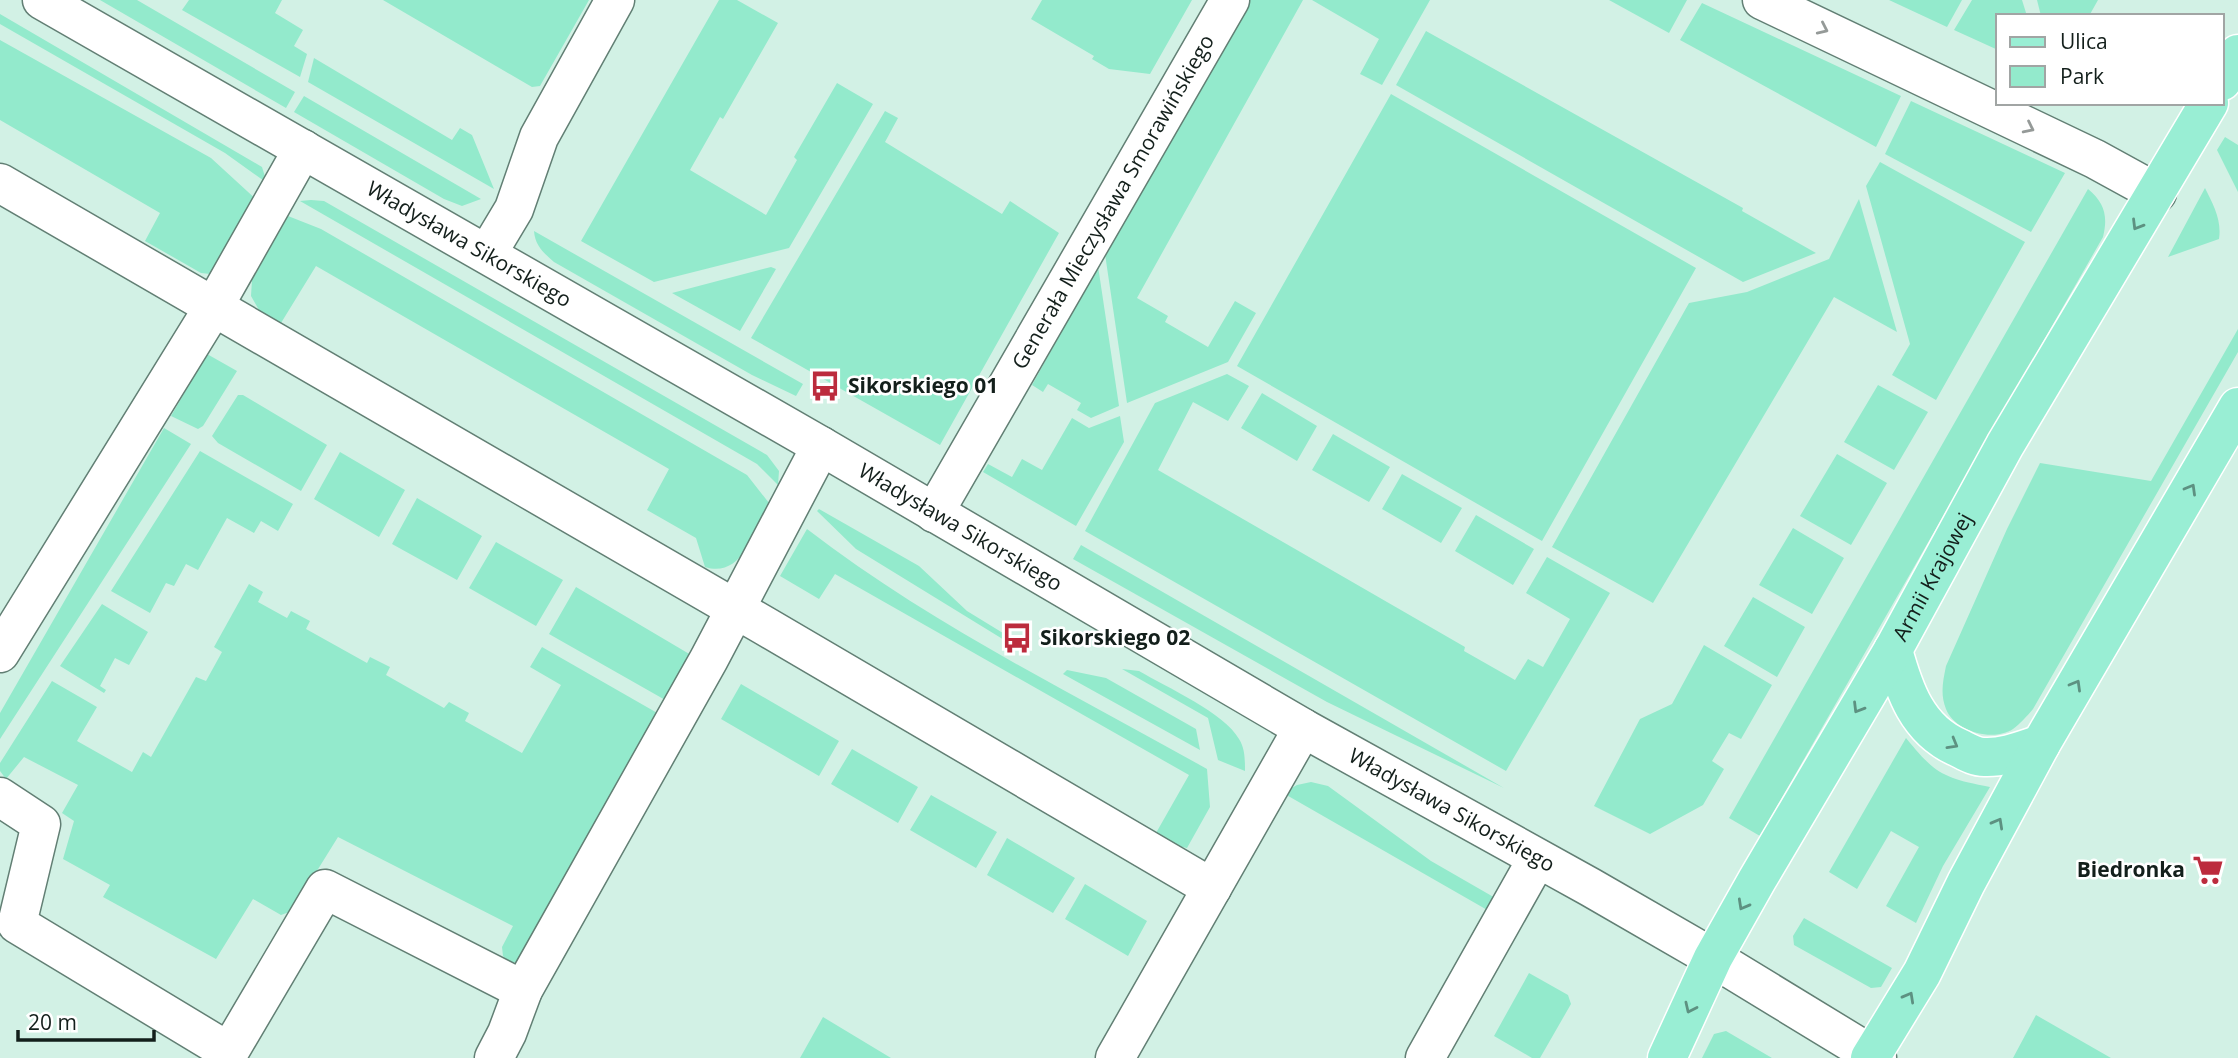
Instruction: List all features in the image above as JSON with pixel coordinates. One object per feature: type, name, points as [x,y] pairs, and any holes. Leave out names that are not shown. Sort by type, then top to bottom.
[{"type":"main road","name":"Armii Krajowej","points":[[1667,1058],[1713,958],[1893,650],[2005,445],[2208,105]]},
{"type":"main road","points":[[1873,1057],[1922,973],[1966,883],[2041,744],[2238,407]]},
{"type":"main road","points":[[1893,650],[1902,681],[1917,716],[1952,746],[1975,756],[1985,757],[2015,753],[2041,744]]},
{"type":"street","name":"Władysława Sikorskiego","points":[[42,0],[821,446],[1303,728],[1713,958],[1873,1057]]},
{"type":"street","points":[[487,254],[514,209],[539,137],[615,0]]},
{"type":"street","name":"Generała Mieczysława Smorawińskiego","points":[[934,513],[1230,0]]},
{"type":"street","points":[[1762,0],[2095,159],[2157,193]]},
{"type":"street","points":[[0,653],[213,308],[303,149]]},
{"type":"street","points":[[0,183],[735,608],[1212,888]]},
{"type":"street","points":[[494,1058],[507,1033],[523,990],[709,659],[821,446]]},
{"type":"street","points":[[1115,1058],[1303,728]]},
{"type":"street","points":[[0,797],[41,824],[17,924],[229,1052],[325,889],[523,990]]},
{"type":"street","points":[[1425,1058],[1537,859]]},
{"type":"green space","points":[[100,0],[137,0],[295,92],[286,108]]},
{"type":"green space","points":[[189,0],[282,0],[275,13],[303,30],[294,46],[307,54],[300,77],[182,10]]},
{"type":"green space","points":[[383,0],[589,0],[540,86],[532,87]]},
{"type":"green space","points":[[719,0],[737,0],[778,23],[723,119],[720,117],[690,170],[766,215],[797,160],[794,157],[837,83],[873,104],[789,248],[654,282],[581,241]]},
{"type":"green space","points":[[1042,0],[1192,0],[1150,74],[1109,69],[1092,59],[1094,56],[1031,19]]},
{"type":"green space","points":[[1247,0],[1303,0],[1137,298],[1168,316],[1165,322],[1208,347],[1235,301],[1256,313],[1228,362],[1127,403],[1105,254]]},
{"type":"green space","points":[[1312,0],[1430,0],[1382,85],[1360,74],[1379,39]]},
{"type":"green space","points":[[1609,0],[1687,0],[1669,33]]},
{"type":"green space","points":[[1889,0],[1962,0],[1947,27]]},
{"type":"green space","points":[[1972,0],[2022,0],[2026,14],[1996,14],[1996,49],[1954,30]]},
{"type":"green space","points":[[2037,0],[2098,0],[2090,14],[2040,14]]},
{"type":"green space","points":[[1702,3],[1901,96],[1876,147],[1680,40]]},
{"type":"green space","points":[[0,14],[262,167],[267,183],[225,153],[0,24]]},
{"type":"green space","points":[[1426,31],[1743,208],[1742,211],[1816,253],[1743,282],[1396,85]]},
{"type":"green space","points":[[0,40],[211,158],[260,203],[226,269],[210,274],[201,273],[145,241],[160,213],[0,120]]},
{"type":"green space","points":[[314,58],[452,140],[460,128],[472,135],[494,189],[308,82]]},
{"type":"green space","points":[[1391,94],[1696,268],[1542,541],[1237,366]]},
{"type":"green space","points":[[304,96],[481,199],[462,206],[444,199],[294,112]]},
{"type":"green space","points":[[1911,101],[2065,173],[2031,232],[1885,154]]},
{"type":"green space","points":[[885,111],[898,118],[885,142],[1002,214],[1010,201],[1059,233],[940,445],[751,338]]},
{"type":"green space","points":[[2225,137],[2238,145],[2238,192],[2217,150]]},
{"type":"green space","points":[[1880,162],[2025,242],[1936,400],[1892,375],[1910,344],[1866,186]]},
{"type":"green space","points":[[2205,188],[2218,219],[2219,239],[2168,257]]},
{"type":"green space","points":[[2088,189],[2104,211],[2103,237],[1760,836],[1729,818]]},
{"type":"green space","points":[[1859,199],[1897,332],[1834,297],[1653,603],[1552,547],[1689,303],[1747,292],[1829,259]]},
{"type":"green space","points":[[300,201],[324,201],[767,455],[779,471],[778,485],[757,464]]},
{"type":"green space","points":[[288,216],[321,229],[747,475],[769,503],[746,550],[729,566],[718,569],[705,567],[696,538],[647,510],[669,469],[316,266],[281,323],[259,310],[251,296],[252,280]]},
{"type":"green space","points":[[534,231],[803,384],[796,396],[752,375],[554,262],[538,245]]},
{"type":"green space","points":[[1098,266],[1119,406],[1091,418],[1077,410],[1081,403],[1048,384],[1043,392],[1032,385]]},
{"type":"green space","points":[[771,267],[776,269],[740,331],[672,293]]},
{"type":"green space","points":[[2238,329],[2238,352],[2033,709],[2016,727],[1995,735],[1975,733],[1957,724],[1946,709],[1943,698],[1946,666],[2007,529],[2040,463],[2151,481]]},
{"type":"green space","points":[[207,354],[237,371],[203,426],[198,429],[171,416]]},
{"type":"green space","points":[[1227,374],[1249,386],[1228,421],[1193,402],[1158,470],[1465,647],[1464,651],[1515,680],[1528,659],[1543,667],[1570,619],[1526,593],[1547,557],[1610,593],[1506,771],[1085,531],[1155,403]]},
{"type":"green space","points":[[1878,385],[1928,412],[1894,470],[1844,442]]},
{"type":"green space","points":[[1262,393],[1317,426],[1297,461],[1241,428]]},
{"type":"green space","points":[[238,395],[243,395],[327,445],[301,491],[218,443],[212,436]]},
{"type":"green space","points":[[1120,416],[1124,442],[1076,526],[983,472],[988,464],[1012,477],[1022,459],[1042,470],[1072,418],[1089,428]]},
{"type":"green space","points":[[164,428],[191,444],[0,739],[0,713]]},
{"type":"green space","points":[[1333,434],[1390,467],[1369,502],[1312,470]]},
{"type":"green space","points":[[200,451],[293,504],[278,531],[261,521],[254,533],[227,518],[198,570],[186,564],[174,586],[166,583],[150,613],[111,591]]},
{"type":"green space","points":[[340,452],[405,490],[379,537],[314,499]]},
{"type":"green space","points":[[1837,454],[1887,483],[1851,545],[1800,516]]},
{"type":"green space","points":[[1402,474],[1462,508],[1441,543],[1382,509]]},
{"type":"green space","points":[[417,498],[482,536],[457,580],[392,544]]},
{"type":"green space","points":[[819,509],[919,566],[967,611],[1016,641],[1014,646],[856,549],[817,511]]},
{"type":"green space","points":[[1476,515],[1534,549],[1513,585],[1455,551]]},
{"type":"green space","points":[[1793,528],[1844,558],[1812,614],[1759,585]]},
{"type":"green space","points":[[807,529],[902,596],[952,627],[1207,769],[1210,807],[1187,848],[1178,846],[1156,833],[1189,775],[835,574],[819,599],[780,576]]},
{"type":"green space","points":[[496,542],[563,580],[536,626],[469,588]]},
{"type":"green space","points":[[1081,545],[1504,788],[1327,702],[1073,559]]},
{"type":"green space","points":[[249,584],[263,592],[258,602],[287,618],[291,611],[310,621],[306,629],[367,663],[370,657],[390,667],[386,675],[444,708],[449,702],[469,713],[465,721],[522,753],[561,685],[530,667],[542,647],[659,714],[517,962],[509,963],[503,956],[502,947],[513,926],[338,837],[292,911],[281,915],[253,899],[216,959],[103,897],[110,885],[63,859],[74,821],[62,813],[78,785],[24,757],[6,779],[0,771],[0,763],[52,681],[97,707],[77,741],[132,772],[143,752],[151,757],[196,677],[206,681],[222,652],[214,647]]},
{"type":"green space","points":[[576,587],[691,655],[667,701],[549,634]]},
{"type":"green space","points":[[1753,597],[1805,627],[1777,677],[1724,646]]},
{"type":"green space","points":[[102,604],[148,632],[129,665],[115,658],[100,686],[106,690],[104,693],[60,666]]},
{"type":"green space","points":[[1704,645],[1772,685],[1741,739],[1729,733],[1712,761],[1724,769],[1703,805],[1650,834],[1594,806],[1640,719],[1672,704]]},
{"type":"green space","points":[[1122,669],[1139,671],[1194,701],[1232,729],[1241,743],[1245,771],[1218,760],[1208,718]]},
{"type":"green space","points":[[1067,670],[1106,678],[1196,729],[1200,750],[1063,674]]},
{"type":"green space","points":[[741,684],[839,741],[819,776],[721,719]]},
{"type":"green space","points":[[1906,738],[1925,760],[1942,773],[1990,787],[1943,866],[1916,923],[1886,906],[1919,847],[1891,831],[1857,889],[1829,872]]},
{"type":"green space","points":[[852,749],[918,787],[898,823],[831,784]]},
{"type":"green space","points":[[1311,782],[1328,786],[1431,861],[1497,899],[1496,915],[1283,793],[1297,785]]},
{"type":"green space","points":[[931,795],[997,832],[976,868],[910,830]]},
{"type":"green space","points":[[1007,838],[1075,878],[1053,913],[987,875]]},
{"type":"green space","points":[[1085,884],[1147,921],[1128,956],[1065,919]]},
{"type":"green space","points":[[1804,918],[1892,968],[1881,987],[1871,988],[1794,945],[1793,936]]},
{"type":"green space","points":[[1529,973],[1568,995],[1571,1004],[1540,1058],[1532,1058],[1494,1036]]},
{"type":"green space","points":[[2036,1015],[2111,1058],[2013,1058]]},
{"type":"green space","points":[[823,1017],[891,1058],[800,1058]]},
{"type":"green space","points":[[1726,1031],[1772,1058],[1702,1058],[1714,1034]]},
{"type":"place","name":"Sikorskiego 01","points":[[825,386]]},
{"type":"place","name":"Sikorskiego 02","points":[[1017,638]]},
{"type":"place","name":"Biedronka","points":[[2208,870]]}]
